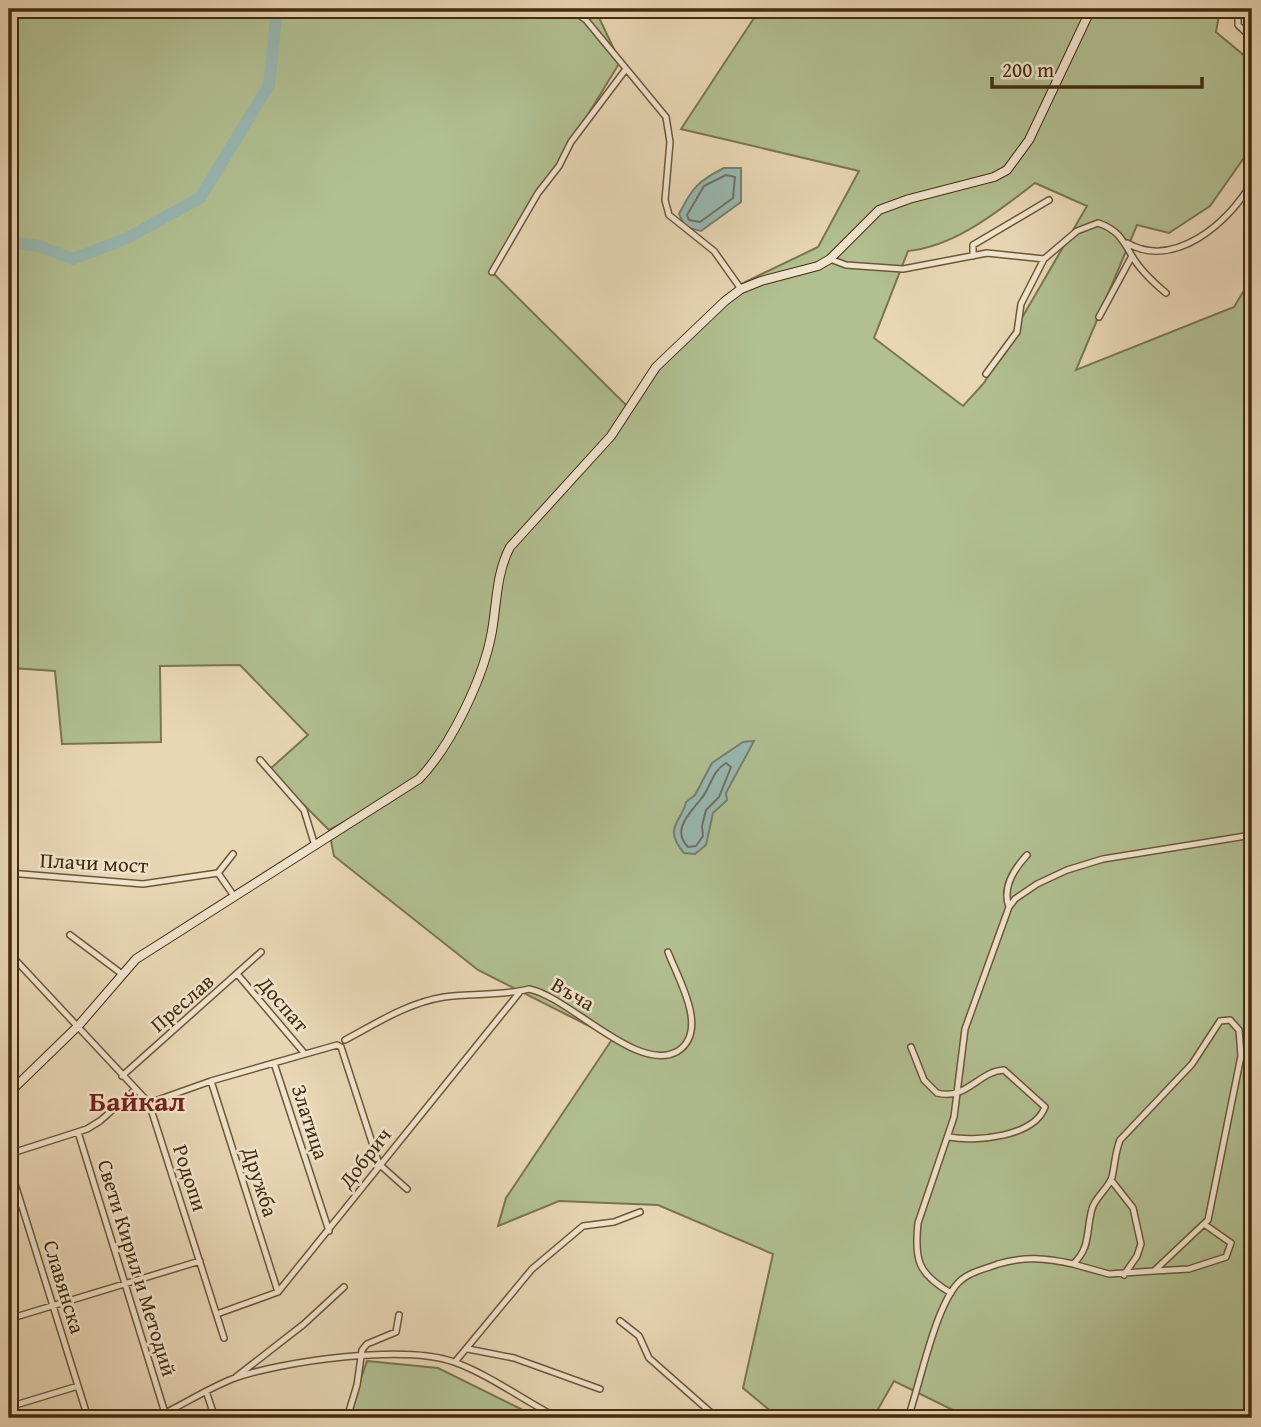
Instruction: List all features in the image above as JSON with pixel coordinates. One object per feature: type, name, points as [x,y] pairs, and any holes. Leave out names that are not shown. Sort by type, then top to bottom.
[{"type":"street","points":[[506,9],[522,9]]},
{"type":"street","points":[[570,9],[586,20],[666,117],[670,142],[665,200],[669,215],[714,251],[741,289]]},
{"type":"street","points":[[9,1093],[79,1025],[136,959],[409,788],[437,758],[484,660],[492,630],[500,569],[510,547],[611,436],[656,367],[701,321],[741,289],[803,271],[831,259],[879,210],[908,199],[994,177],[1007,170],[1029,140],[1091,9]]},
{"type":"street","points":[[1238,9],[1238,25],[1252,38]]},
{"type":"street","points":[[492,272],[538,193],[559,166],[571,142],[626,69]]},
{"type":"street","points":[[986,374],[1017,332],[1021,304],[1044,259],[1088,225],[1107,226],[1139,250],[1156,253],[1192,242],[1224,217],[1252,182]]},
{"type":"street","points":[[973,256],[973,245],[1049,200]]},
{"type":"street","points":[[1127,243],[1132,256],[1166,293]]},
{"type":"street","points":[[831,259],[846,265],[902,268],[998,254],[1044,259]]},
{"type":"street","points":[[1100,317],[1132,256]]},
{"type":"street","points":[[260,760],[304,810],[315,846]]},
{"type":"street","points":[[951,1293],[927,1277],[921,1268],[916,1239],[924,1203],[949,1137],[959,1092],[965,1028],[1009,907],[1037,884],[1102,859],[1252,835]]},
{"type":"street","points":[[233,854],[218,873],[234,896]]},
{"type":"street","points":[[1009,907],[1006,899],[1010,881],[1027,855]]},
{"type":"street","name":"Плачи мост","points":[[9,873],[143,884],[218,873]]},
{"type":"street","points":[[70,935],[122,974]]},
{"type":"street","name":"Преслав","points":[[122,1076],[261,952]]},
{"type":"street","name":"Въча","points":[[345,1040],[422,1002],[465,995],[519,993],[529,989],[540,992],[641,1052],[670,1054],[685,1045],[692,1027],[688,1007],[668,952]]},
{"type":"street","name":"Родопи","points":[[9,953],[149,1103],[224,1338]]},
{"type":"street","name":"Доспат","points":[[238,975],[305,1054]]},
{"type":"street","name":"Добрич","points":[[278,1292],[519,993]]},
{"type":"street","points":[[1073,1264],[1087,1243],[1094,1202],[1111,1180],[1114,1155],[1120,1140],[1192,1065],[1220,1021],[1230,1020],[1239,1030],[1241,1056],[1213,1201],[1204,1224],[1154,1271]]},
{"type":"street","points":[[149,1103],[211,1081],[337,1045],[341,1048],[379,1164],[407,1189]]},
{"type":"street","points":[[911,1047],[930,1088],[942,1094],[959,1092],[1004,1070],[1045,1109],[1020,1129],[983,1138],[949,1137]]},
{"type":"street","name":"Златица","points":[[274,1063],[329,1231]]},
{"type":"street","name":"Дружба","points":[[211,1081],[278,1292]]},
{"type":"street","points":[[9,1154],[78,1132],[100,1121],[135,1090]]},
{"type":"street","name":"Свети Кирил и Методий","points":[[78,1132],[165,1413]]},
{"type":"street","name":"Славянска","points":[[9,1165],[88,1418]]},
{"type":"street","points":[[1111,1180],[1133,1208],[1141,1244],[1137,1256],[1124,1275]]},
{"type":"street","points":[[455,1362],[532,1269],[583,1226],[614,1222],[640,1212]]},
{"type":"street","points":[[908,1418],[937,1324],[951,1293],[971,1273],[1004,1263],[1041,1257],[1124,1275],[1189,1269],[1226,1257],[1231,1243],[1204,1224]]},
{"type":"street","points":[[9,1319],[200,1261]]},
{"type":"street","points":[[235,1378],[304,1324],[344,1287]]},
{"type":"street","points":[[217,1314],[278,1292]]},
{"type":"street","points":[[347,1418],[357,1385],[359,1358],[367,1343],[396,1332],[399,1315]]},
{"type":"street","points":[[620,1321],[639,1336],[649,1358],[717,1418]]},
{"type":"street","points":[[468,1349],[513,1358],[600,1389]]},
{"type":"street","points":[[155,1418],[235,1378],[304,1363],[425,1354],[455,1362],[558,1418]]},
{"type":"street","points":[[9,1407],[78,1386]]},
{"type":"street","points":[[206,1391],[215,1418]]},
{"type":"green space","points":[[9,9],[595,9],[620,62],[492,272],[629,408],[680,343],[739,285],[818,247],[859,171],[681,129],[760,9],[1220,9],[1216,32],[1252,62],[1252,141],[1248,152],[1210,206],[1169,233],[1137,225],[1076,370],[1234,307],[1252,277],[1252,1418],[969,1418],[894,1381],[873,1418],[779,1418],[743,1388],[773,1254],[658,1205],[559,1201],[498,1226],[506,1198],[613,1038],[478,970],[334,856],[330,836],[388,799],[329,830],[269,770],[308,735],[240,665],[160,666],[161,742],[62,744],[55,671],[12,668],[9,652]],"holes":[[[1035,183],[1087,206],[984,383],[963,406],[874,338],[908,251],[926,248],[960,235]]]},
{"type":"green space","points":[[367,1361],[438,1368],[539,1418],[347,1418]]},
{"type":"water","points":[[724,168],[741,168],[741,202],[701,231],[685,227],[679,214],[688,198],[702,181]]},
{"type":"water","points":[[754,741],[726,793],[727,800],[713,813],[706,845],[695,854],[684,853],[674,837],[674,831],[686,802],[695,795],[712,763],[743,742]]},
{"type":"waterway","points":[[9,242],[39,246],[73,259],[129,237],[200,198],[269,85],[277,9]]},
{"type":"district","name":"Байкал","points":[[137,1101]]}]
